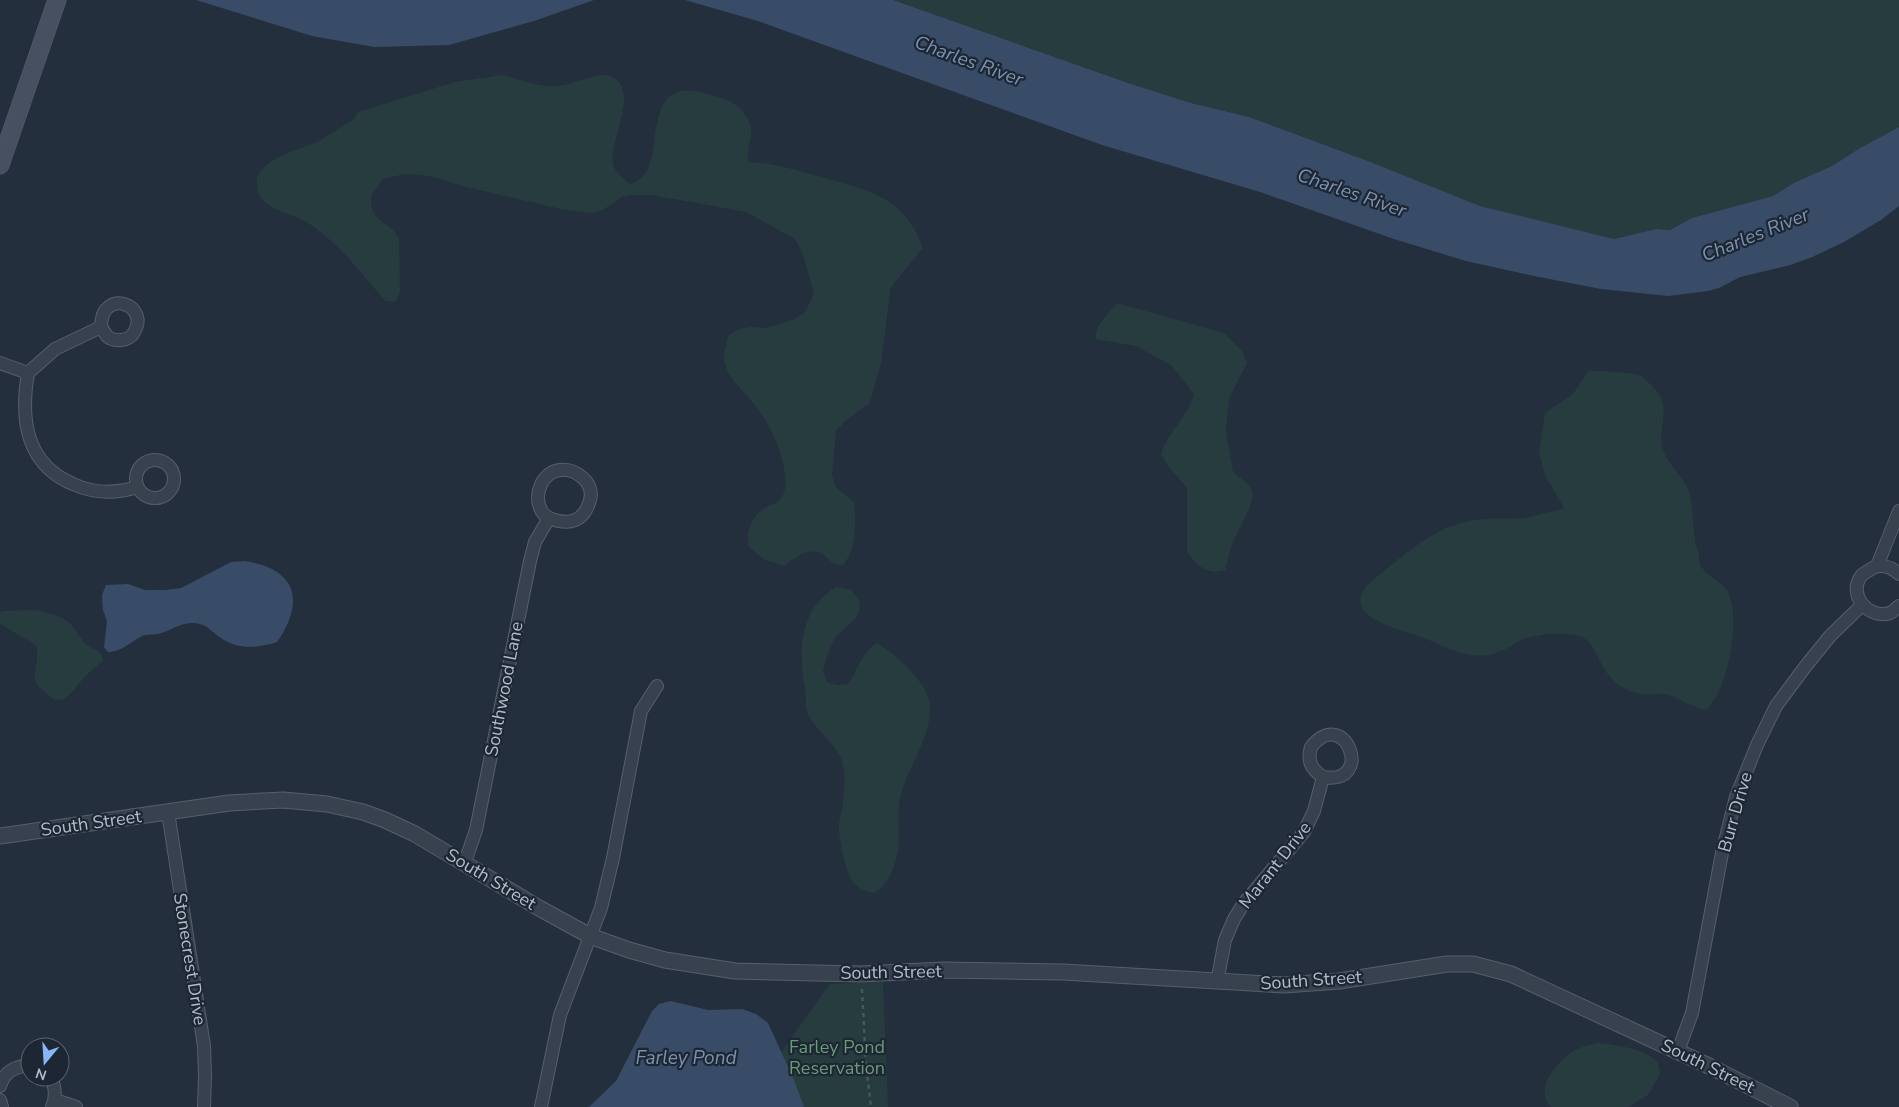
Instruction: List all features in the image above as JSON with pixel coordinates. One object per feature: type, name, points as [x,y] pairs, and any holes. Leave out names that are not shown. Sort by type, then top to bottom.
[{"type":"main road","points":[[0,165],[57,0]]},
{"type":"street","points":[[102,327],[54,349],[28,374],[24,410],[28,434],[38,459],[58,478],[85,490],[120,492],[137,487]]},
{"type":"street","points":[[0,363],[28,374]]},
{"type":"street","points":[[558,470],[575,472],[588,482],[592,495],[587,511],[576,521],[561,523],[549,518],[540,509],[537,495],[544,479],[558,470]]},
{"type":"street","points":[[1899,511],[1877,566],[1862,576],[1857,587],[1858,598],[1862,605],[1875,614],[1891,613],[1899,606]]},
{"type":"street","name":"Southwood Lane","points":[[465,862],[476,830],[530,561],[535,542],[549,518]]},
{"type":"street","points":[[1877,566],[1892,568],[1899,574]]},
{"type":"street","name":"Burr Drive","points":[[1678,1051],[1692,1013],[1722,853],[1737,793],[1753,753],[1776,706],[1830,636],[1862,605]]},
{"type":"street","points":[[541,1107],[560,1015],[600,908],[613,858],[641,711],[656,686]]},
{"type":"street","name":"Marant Drive","points":[[1217,982],[1225,940],[1234,919],[1244,903],[1304,832],[1314,811],[1323,776]]},
{"type":"street","name":"South Street","points":[[0,836],[258,800],[327,804],[363,812],[415,834],[465,862],[538,908],[590,936],[665,960],[735,971],[861,974],[944,970],[1063,972],[1284,985],[1340,981],[1451,964],[1473,964],[1510,974],[1678,1051],[1790,1107]]},
{"type":"street","name":"Stonecrest Drive","points":[[168,812],[204,1046],[204,1107]]},
{"type":"street","points":[[0,1086],[3,1076],[15,1067],[20,1066]]},
{"type":"street","points":[[54,1087],[54,1104],[76,1107]]},
{"type":"street","points":[[0,1100],[2,1107]]},
{"type":"path","points":[[861,974],[866,1065],[871,1107]]},
{"type":"green space","points":[[893,0],[1899,0],[1899,127],[1832,166],[1773,196],[1692,218],[1670,230],[1656,229],[1614,239],[1480,206],[1368,161],[1249,117],[1191,103],[1131,84]]},
{"type":"green space","points":[[502,75],[551,86],[564,85],[600,75],[611,76],[620,84],[624,94],[624,105],[614,145],[614,167],[630,184],[641,178],[648,168],[656,126],[665,101],[675,93],[687,90],[706,93],[729,101],[743,112],[751,129],[748,153],[749,162],[784,167],[861,189],[892,204],[909,221],[923,248],[891,287],[881,362],[870,403],[844,422],[836,431],[832,475],[836,487],[854,502],[855,510],[853,544],[848,559],[843,565],[833,563],[815,551],[793,559],[784,566],[765,560],[748,546],[748,533],[752,522],[764,508],[781,499],[785,487],[785,476],[774,436],[755,405],[732,378],[725,365],[724,352],[729,335],[739,329],[752,327],[767,328],[795,319],[805,312],[814,294],[803,254],[795,239],[746,212],[652,195],[629,195],[620,198],[603,210],[591,213],[561,209],[466,187],[430,176],[405,174],[383,179],[371,196],[374,213],[391,228],[399,240],[400,292],[395,302],[385,301],[350,259],[319,231],[302,220],[271,207],[259,195],[257,176],[267,164],[283,155],[317,142],[353,120],[358,112],[455,82]]},
{"type":"green space","points":[[1117,303],[1224,333],[1242,351],[1247,363],[1229,398],[1226,431],[1233,472],[1250,486],[1253,494],[1250,507],[1232,544],[1225,570],[1213,572],[1203,568],[1187,552],[1187,488],[1168,466],[1161,454],[1168,438],[1187,410],[1194,394],[1171,365],[1136,346],[1095,339],[1098,326]]},
{"type":"green space","points":[[1588,371],[1641,376],[1655,389],[1663,404],[1661,442],[1669,462],[1685,483],[1690,495],[1695,542],[1700,563],[1706,572],[1726,589],[1731,600],[1733,633],[1731,651],[1721,687],[1714,701],[1706,710],[1669,695],[1641,694],[1623,688],[1608,674],[1587,640],[1576,635],[1542,635],[1519,641],[1504,650],[1492,654],[1471,655],[1455,651],[1377,621],[1367,614],[1362,607],[1360,599],[1366,586],[1414,547],[1440,531],[1469,521],[1523,518],[1564,508],[1545,475],[1539,452],[1545,413],[1573,394]]},
{"type":"green space","points":[[836,587],[851,590],[859,600],[860,609],[856,618],[835,637],[823,671],[827,682],[837,685],[848,684],[864,656],[877,643],[901,661],[917,678],[928,696],[930,705],[927,729],[903,787],[900,799],[899,843],[895,864],[885,883],[874,893],[858,887],[848,872],[839,831],[844,786],[842,761],[834,747],[810,718],[806,706],[802,659],[804,632],[808,619],[815,607],[824,596]]},
{"type":"green space","points":[[35,610],[63,618],[73,626],[85,644],[98,651],[102,657],[103,661],[63,699],[53,698],[36,683],[36,645],[0,624],[0,613],[3,611]]},
{"type":"green space","name":"Farley Pond Reservation","points":[[883,982],[888,1107],[674,1107],[770,1068],[830,984]]},
{"type":"green space","points":[[1597,1043],[1638,1051],[1652,1057],[1657,1062],[1660,1074],[1648,1095],[1628,1107],[1552,1107],[1546,1100],[1545,1092],[1546,1083],[1556,1066],[1571,1053]]},
{"type":"water","points":[[196,0],[594,0],[534,21],[449,45],[374,47],[312,36]]},
{"type":"water","name":"Charles River","points":[[685,0],[893,0],[1131,84],[1191,103],[1249,117],[1368,161],[1480,206],[1614,239],[1656,229],[1670,230],[1692,218],[1773,196],[1794,183],[1832,166],[1899,127],[1899,206],[1881,220],[1844,242],[1810,258],[1790,265],[1740,277],[1719,288],[1668,296],[1601,289],[1466,261],[1394,239],[1260,192],[1102,145],[758,21]]},
{"type":"water","points":[[244,561],[262,565],[275,571],[285,579],[291,589],[293,600],[291,613],[286,627],[277,642],[256,647],[234,645],[203,625],[190,623],[158,634],[142,636],[113,652],[108,652],[104,647],[107,621],[103,610],[102,595],[106,585],[128,584],[145,590],[181,588],[231,562]]},
{"type":"water","name":"Farley Pond","points":[[671,1001],[708,1010],[742,1009],[756,1014],[768,1023],[804,1107],[589,1107],[616,1081],[652,1011],[659,1004]]}]
